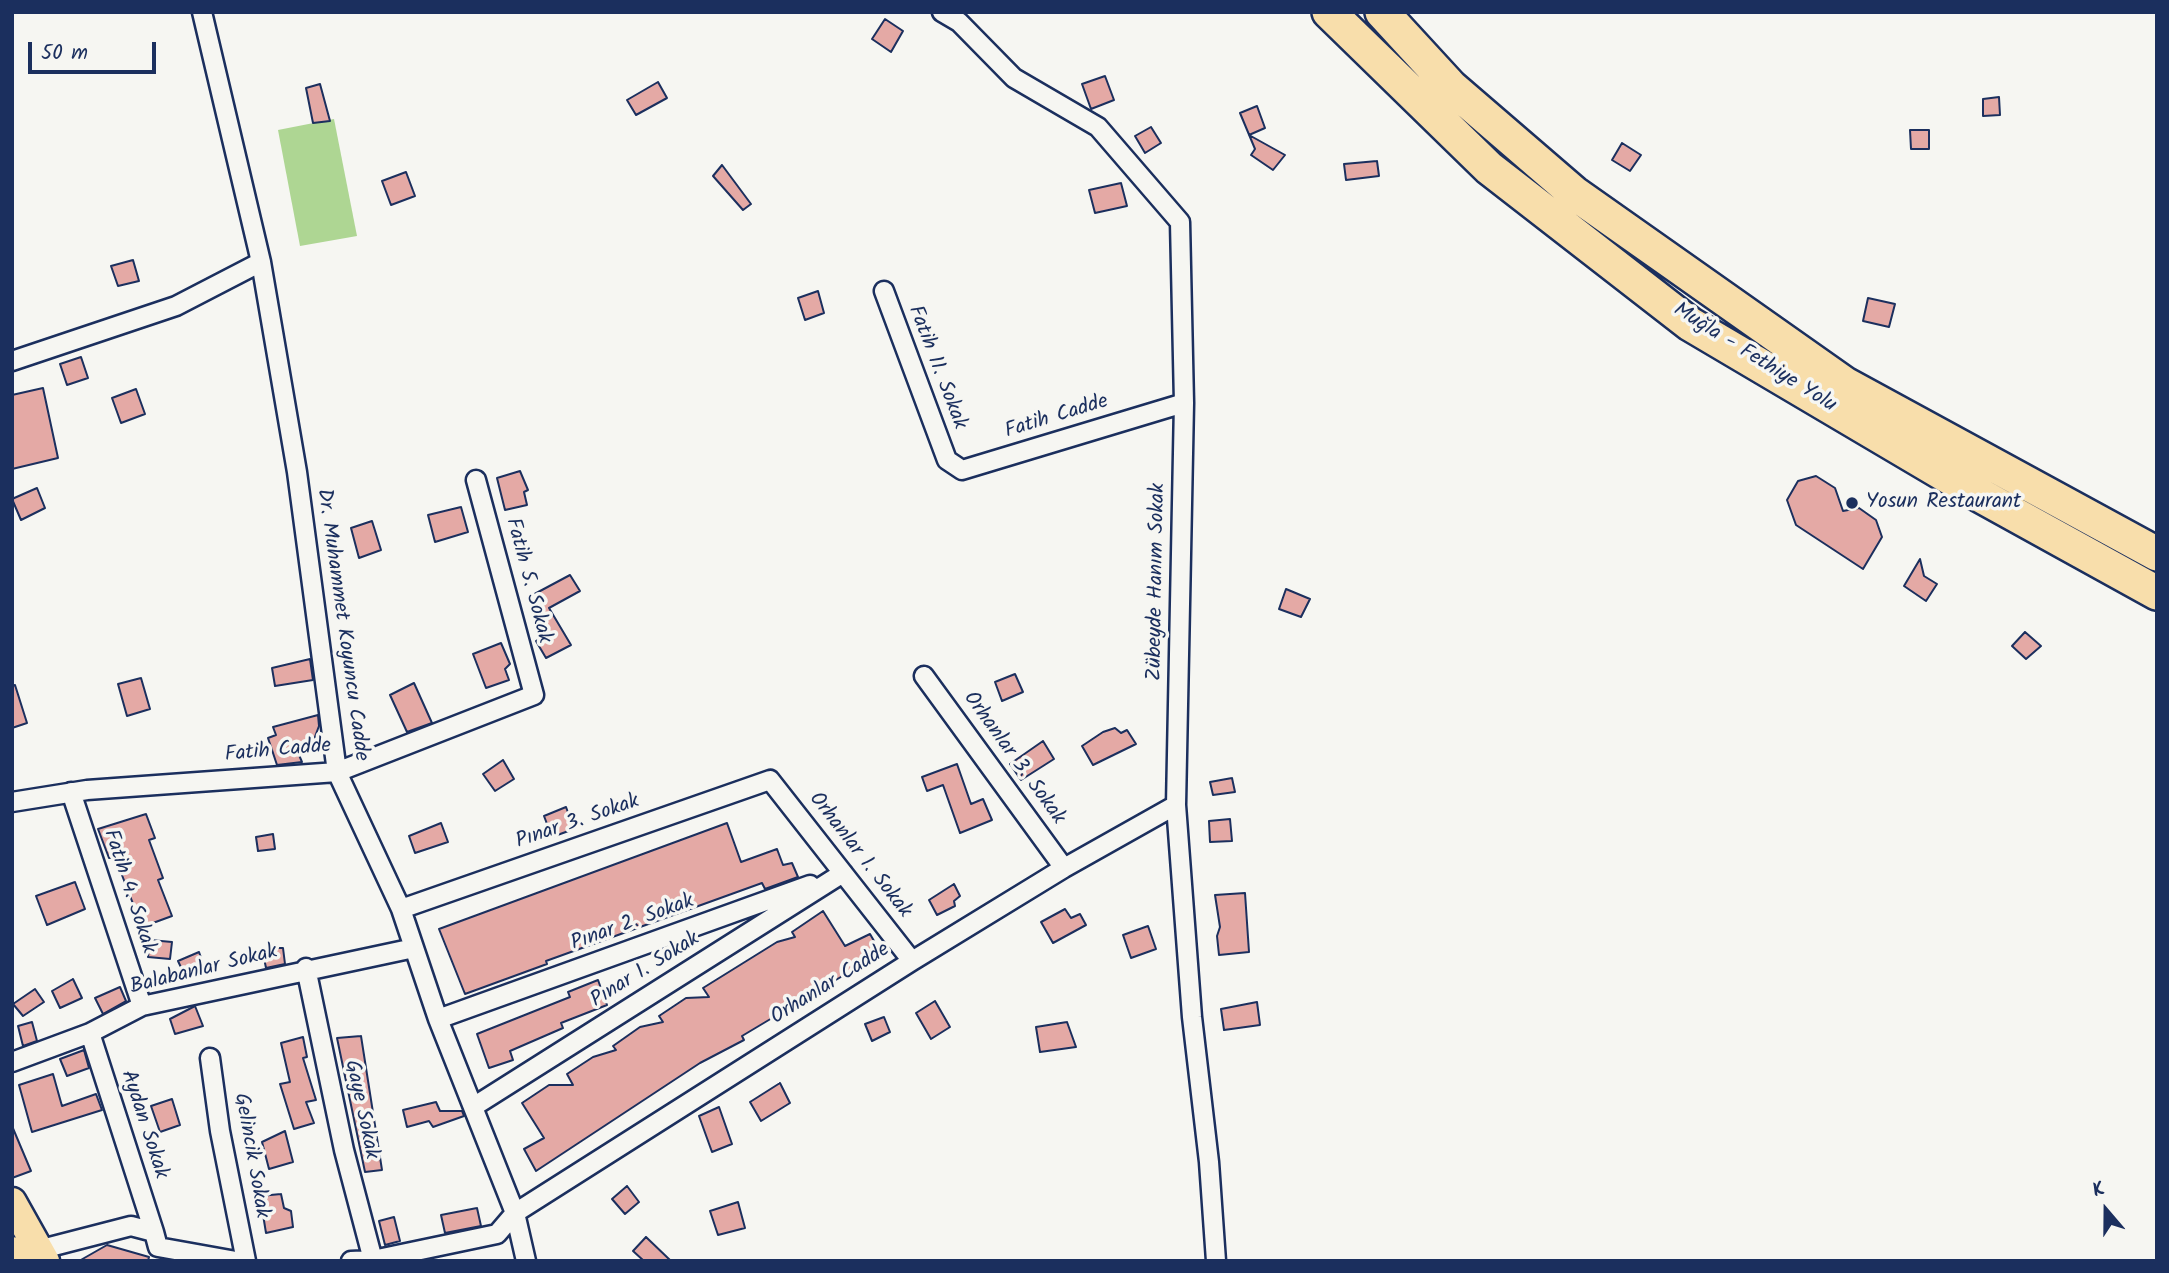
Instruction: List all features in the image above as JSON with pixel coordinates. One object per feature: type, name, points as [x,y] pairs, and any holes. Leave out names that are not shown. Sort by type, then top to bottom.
[{"type":"highway","name":"Muğla - Fethiye Yolu","points":[[1329,12],[1489,168],[1690,324],[1976,494],[2157,593]]},
{"type":"highway","name":"Muğla - Fethiye Yolu","points":[[1382,12],[1451,87],[1574,193],[1811,360],[1845,383],[2157,554]]},
{"type":"main road","points":[[12,1202],[28,1255]]},
{"type":"street","name":"Dr. Muhammet Koyuncu Cadde","points":[[202,12],[261,262],[297,472],[337,772],[401,908],[438,1019],[515,1213],[526,1261]]},
{"type":"street","name":"Zübeyde Hanım Sokak","points":[[942,12],[959,22],[1014,78],[1098,127],[1180,222],[1184,403],[1176,805],[1192,1017],[1209,1161],[1216,1261]]},
{"type":"street","points":[[12,361],[176,306],[261,262]]},
{"type":"street","name":"Fatih 11. Sokak","points":[[884,291],[947,460]]},
{"type":"street","name":"Fatih Cadde","points":[[947,460],[962,470],[1184,403]]},
{"type":"street","name":"Fatih 5. Sokak","points":[[476,480],[534,695]]},
{"type":"street","name":"Orhanlar 3. Sokak","points":[[924,676],[1064,868]]},
{"type":"street","name":"Fatih Cadde","points":[[12,802],[71,792],[337,772],[534,695]]},
{"type":"street","name":"Pınar 3. Sokak","points":[[401,908],[770,780]]},
{"type":"street","name":"Orhanlar 1. Sokak","points":[[770,780],[912,961]]},
{"type":"street","name":"Fatih 4. Sokak","points":[[71,792],[142,1006]]},
{"type":"street","name":"Orhanlar Cadde","points":[[351,1261],[373,1260],[497,1234],[515,1213],[912,961],[1064,868],[1176,805]]},
{"type":"street","name":"Pınar 2. Sokak","points":[[438,1019],[843,873]]},
{"type":"street","name":"Pınar 1. Sokak","points":[[473,1107],[843,873]]},
{"type":"street","name":"Balabanlar Sokak","points":[[12,1062],[90,1033],[142,1006],[306,968],[414,948]]},
{"type":"street","name":"Gaye Sokak","points":[[306,968],[344,1150],[373,1260]]},
{"type":"street","name":"Aydan Sokak","points":[[90,1033],[153,1232]]},
{"type":"street","name":"Gelincik Sokak","points":[[210,1058],[220,1131],[246,1261]]},
{"type":"street","points":[[28,1255],[131,1226],[153,1232],[158,1247],[236,1261]]},
{"type":"green space","points":[[334,119],[357,236],[300,246],[278,130]]},
{"type":"building","points":[[885,19],[903,31],[891,52],[872,39]]},
{"type":"building","points":[[1105,76],[1114,100],[1091,109],[1082,84]]},
{"type":"building","points":[[658,82],[667,98],[636,115],[627,100]]},
{"type":"building","points":[[320,84],[330,121],[313,123],[306,88]]},
{"type":"building","points":[[1999,97],[2000,115],[1983,116],[1983,99]]},
{"type":"building","points":[[1257,106],[1265,128],[1249,135],[1240,113]]},
{"type":"building","points":[[1151,127],[1161,143],[1145,153],[1135,136]]},
{"type":"building","points":[[1910,130],[1929,130],[1929,149],[1911,149]]},
{"type":"building","points":[[1249,135],[1285,155],[1273,170],[1251,155],[1255,149]]},
{"type":"building","points":[[1622,143],[1641,155],[1630,171],[1612,160]]},
{"type":"building","points":[[1377,161],[1379,176],[1346,180],[1344,164]]},
{"type":"building","points":[[722,165],[751,204],[743,210],[713,176]]},
{"type":"building","points":[[406,172],[415,196],[391,205],[382,181]]},
{"type":"building","points":[[1121,183],[1127,206],[1095,213],[1089,190]]},
{"type":"building","points":[[133,260],[139,281],[118,286],[111,266]]},
{"type":"building","points":[[818,291],[824,313],[805,320],[798,298]]},
{"type":"building","points":[[1868,298],[1895,304],[1889,327],[1863,321]]},
{"type":"building","points":[[81,357],[88,378],[67,385],[60,364]]},
{"type":"building","points":[[43,388],[58,458],[12,469],[12,395]]},
{"type":"building","points":[[136,389],[145,414],[121,423],[112,398]]},
{"type":"building","points":[[520,471],[528,490],[524,492],[527,505],[505,510],[497,478]]},
{"type":"building","points":[[1816,476],[1835,488],[1843,511],[1859,508],[1876,520],[1882,537],[1863,569],[1796,525],[1787,500],[1798,481]]},
{"type":"building","points":[[37,488],[45,508],[21,520],[12,499]]},
{"type":"building","points":[[461,507],[468,532],[435,542],[428,515]]},
{"type":"building","points":[[372,521],[381,550],[359,558],[351,528]]},
{"type":"building","points":[[1920,559],[1924,576],[1937,584],[1926,601],[1904,586]]},
{"type":"building","points":[[570,575],[580,591],[549,608],[571,645],[546,658],[536,641],[545,635],[527,598]]},
{"type":"building","points":[[1286,589],[1310,599],[1301,617],[1279,609]]},
{"type":"building","points":[[2025,632],[2041,646],[2026,659],[2012,646]]},
{"type":"building","points":[[501,643],[510,664],[505,669],[509,680],[486,688],[473,654]]},
{"type":"building","points":[[310,659],[313,680],[275,686],[272,668]]},
{"type":"building","points":[[1015,674],[1023,692],[1002,701],[995,682]]},
{"type":"building","points":[[141,678],[150,709],[127,716],[118,684]]},
{"type":"building","points":[[414,683],[432,723],[407,732],[390,695]]},
{"type":"building","points":[[15,685],[27,723],[12,728],[12,686]]},
{"type":"building","points":[[318,715],[319,726],[310,750],[299,755],[302,762],[277,765],[268,738],[276,735],[273,727]]},
{"type":"building","points":[[1115,728],[1121,733],[1127,730],[1136,744],[1093,765],[1082,746],[1103,732]]},
{"type":"building","points":[[1043,741],[1054,759],[1021,780],[1010,764]]},
{"type":"building","points":[[503,760],[514,779],[495,791],[483,774]]},
{"type":"building","points":[[957,764],[971,804],[983,799],[992,820],[960,833],[943,785],[927,791],[922,777]]},
{"type":"building","points":[[1232,778],[1235,792],[1213,795],[1210,782]]},
{"type":"building","points":[[566,807],[574,829],[552,837],[544,816]]},
{"type":"building","points":[[146,814],[155,838],[149,840],[163,878],[158,880],[172,916],[142,927],[115,857],[109,858],[98,829]]},
{"type":"building","points":[[1230,819],[1232,841],[1210,842],[1209,821]]},
{"type":"building","points":[[441,823],[448,842],[415,853],[409,836]]},
{"type":"building","points":[[727,823],[741,862],[777,849],[783,865],[792,863],[798,877],[765,889],[762,883],[546,961],[547,964],[465,994],[439,929]]},
{"type":"building","points":[[273,834],[275,849],[258,851],[256,837]]},
{"type":"building","points":[[75,882],[85,909],[47,925],[36,896]]},
{"type":"building","points":[[954,884],[960,896],[954,901],[955,906],[937,915],[929,900]]},
{"type":"building","points":[[1245,893],[1249,952],[1219,955],[1217,936],[1220,927],[1215,895]]},
{"type":"building","points":[[1065,909],[1071,918],[1080,914],[1086,925],[1053,943],[1041,922]]},
{"type":"building","points":[[823,911],[845,946],[870,934],[881,953],[742,1036],[744,1040],[700,1063],[536,1171],[524,1149],[544,1138],[522,1103],[549,1085],[573,1085],[567,1074],[593,1057],[616,1050],[613,1046],[640,1027],[663,1022],[659,1016],[686,998],[709,997],[703,988],[777,942],[795,937],[792,932]]},
{"type":"building","points":[[1148,926],[1156,949],[1131,958],[1123,935]]},
{"type":"building","points":[[150,940],[172,942],[170,959],[148,957]]},
{"type":"building","points":[[262,948],[283,948],[285,964],[266,968]]},
{"type":"building","points":[[199,952],[205,969],[186,978],[178,961]]},
{"type":"building","points":[[73,979],[82,998],[60,1008],[52,991]]},
{"type":"building","points":[[598,980],[607,1005],[561,1023],[563,1028],[510,1051],[513,1060],[489,1068],[477,1034],[570,997],[568,992]]},
{"type":"building","points":[[120,987],[126,1001],[103,1014],[95,998]]},
{"type":"building","points":[[35,989],[44,1002],[23,1016],[13,1004]]},
{"type":"building","points":[[935,1001],[950,1027],[931,1039],[916,1013]]},
{"type":"building","points":[[1257,1002],[1260,1025],[1224,1030],[1221,1009]]},
{"type":"building","points":[[195,1006],[203,1026],[175,1034],[170,1019]]},
{"type":"building","points":[[884,1017],[890,1032],[872,1041],[865,1024]]},
{"type":"building","points":[[32,1022],[37,1041],[23,1046],[18,1026]]},
{"type":"building","points":[[1067,1022],[1076,1047],[1040,1052],[1036,1027]]},
{"type":"building","points":[[361,1036],[382,1170],[365,1172],[337,1038]]},
{"type":"building","points":[[303,1037],[307,1057],[303,1058],[316,1100],[306,1102],[314,1123],[294,1129],[280,1084],[290,1082],[281,1043]]},
{"type":"building","points":[[84,1050],[89,1068],[67,1076],[60,1059]]},
{"type":"building","points":[[53,1074],[62,1106],[96,1094],[102,1110],[32,1132],[19,1085]]},
{"type":"building","points":[[780,1083],[790,1103],[761,1121],[750,1102]]},
{"type":"building","points":[[172,1099],[180,1125],[160,1132],[151,1106]]},
{"type":"building","points":[[436,1102],[440,1111],[462,1111],[464,1116],[433,1127],[429,1121],[407,1127],[403,1110]]},
{"type":"building","points":[[719,1107],[732,1144],[712,1152],[699,1116]]},
{"type":"building","points":[[12,1126],[31,1171],[12,1178]]},
{"type":"building","points":[[285,1131],[293,1162],[269,1169],[262,1142]]},
{"type":"building","points":[[627,1186],[639,1202],[625,1214],[612,1199]]},
{"type":"building","points":[[281,1194],[284,1208],[291,1211],[293,1227],[266,1233],[260,1196]]},
{"type":"building","points":[[738,1202],[745,1228],[718,1235],[710,1211]]},
{"type":"building","points":[[477,1208],[481,1226],[445,1233],[441,1215]]},
{"type":"building","points":[[394,1217],[400,1241],[385,1245],[379,1221]]},
{"type":"building","points":[[646,1237],[671,1261],[644,1261],[633,1251]]},
{"type":"building","points":[[107,1245],[149,1257],[148,1261],[79,1261]]},
{"type":"place","name":"Yosun Restaurant","points":[[1852,503]]}]
